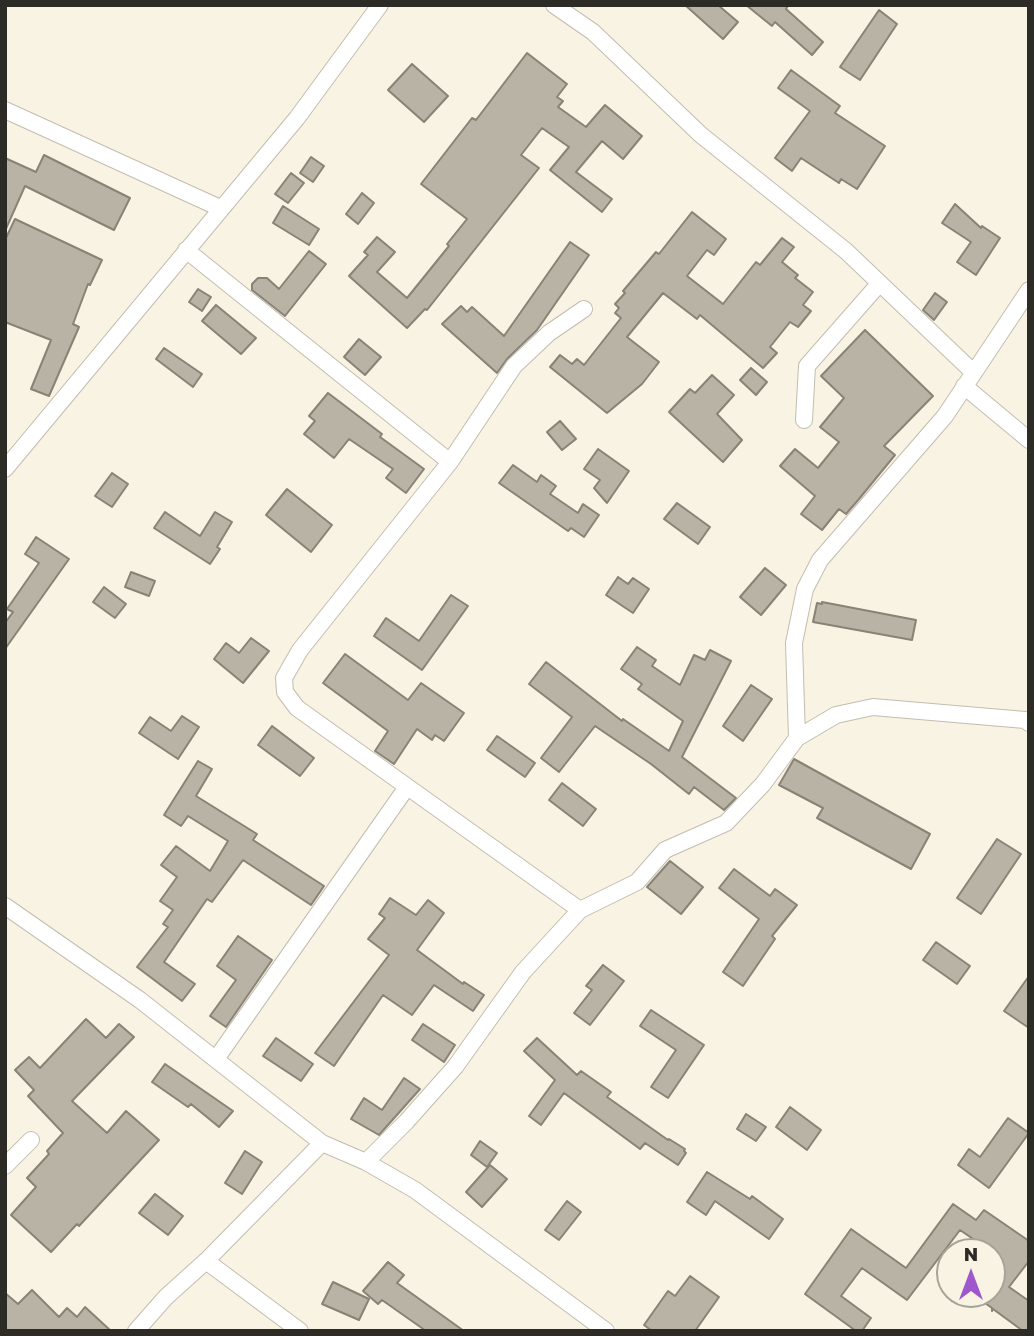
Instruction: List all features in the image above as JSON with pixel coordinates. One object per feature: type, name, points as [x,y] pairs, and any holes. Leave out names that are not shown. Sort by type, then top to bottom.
[{"type":"street","points":[[5,469],[297,118],[380,5]]},
{"type":"street","points":[[554,5],[593,32],[701,135],[846,251],[1029,440]]},
{"type":"street","points":[[5,110],[220,208]]},
{"type":"street","points":[[186,250],[450,461]]},
{"type":"street","points":[[804,420],[807,366],[879,284]]},
{"type":"street","points":[[797,738],[794,643],[805,589],[820,560],[945,416],[1029,290]]},
{"type":"street","points":[[580,909],[297,708],[285,692],[284,678],[300,650],[450,461],[514,366],[549,333],[584,309]]},
{"type":"street","points":[[366,1162],[455,1067],[523,972],[580,909],[637,882],[665,850],[726,823],[763,784],[797,738],[836,715],[873,707],[1025,720],[1029,723]]},
{"type":"street","points":[[216,1059],[407,787]]},
{"type":"street","points":[[5,906],[140,1000],[322,1143],[366,1162],[415,1191],[606,1331]]},
{"type":"street","points":[[5,1166],[31,1140]]},
{"type":"street","points":[[136,1331],[166,1297],[206,1261],[322,1143]]},
{"type":"street","points":[[206,1261],[300,1331]]},
{"type":"building","points":[[685,5],[718,5],[738,22],[723,39]]},
{"type":"building","points":[[746,5],[788,5],[786,9],[823,42],[812,55],[775,22],[772,26]]},
{"type":"building","points":[[879,10],[897,24],[860,80],[840,67]]},
{"type":"building","points":[[527,53],[567,84],[557,97],[563,101],[558,107],[586,127],[605,105],[642,136],[623,159],[602,141],[576,172],[612,199],[602,212],[550,170],[569,147],[542,128],[521,155],[539,168],[427,310],[407,328],[349,276],[368,255],[364,252],[377,237],[395,252],[377,272],[407,298],[449,246],[447,244],[467,219],[421,184],[472,118],[476,120]]},
{"type":"building","points":[[412,64],[448,96],[424,122],[388,90]]},
{"type":"building","points":[[791,70],[840,106],[835,113],[885,146],[857,189],[841,179],[839,183],[801,158],[792,171],[775,158],[810,111],[778,88]]},
{"type":"building","points":[[44,155],[130,198],[114,230],[25,186],[5,231],[5,158],[36,172]]},
{"type":"building","points":[[311,157],[324,166],[313,182],[300,173]]},
{"type":"building","points":[[291,173],[304,183],[288,203],[275,194]]},
{"type":"building","points":[[362,193],[374,203],[358,224],[346,214]]},
{"type":"building","points":[[955,204],[981,228],[982,226],[1000,238],[976,275],[957,262],[971,242],[942,223]]},
{"type":"building","points":[[283,206],[319,229],[309,245],[273,223]]},
{"type":"building","points":[[692,212],[726,239],[714,255],[707,250],[687,276],[723,304],[756,262],[760,265],[782,238],[794,247],[782,262],[798,275],[795,278],[813,292],[803,305],[811,311],[798,327],[790,322],[770,347],[777,353],[763,368],[700,315],[697,319],[663,293],[627,337],[659,362],[642,384],[607,413],[550,367],[560,355],[572,364],[577,359],[584,365],[621,318],[615,313],[619,308],[615,304],[625,293],[623,291],[656,252],[659,254]]},
{"type":"building","points":[[15,219],[102,260],[90,285],[88,284],[73,324],[79,327],[49,396],[31,389],[51,340],[5,322],[5,240]]},
{"type":"building","points":[[570,242],[589,255],[537,330],[507,359],[497,373],[442,324],[461,306],[467,312],[472,307],[504,336]]},
{"type":"building","points":[[309,251],[326,264],[285,316],[252,290],[252,284],[258,278],[267,278],[279,289]]},
{"type":"building","points":[[198,289],[211,297],[202,311],[189,302]]},
{"type":"building","points":[[935,293],[947,302],[934,320],[923,310]]},
{"type":"building","points":[[216,305],[256,338],[241,354],[202,321]]},
{"type":"building","points":[[865,330],[933,396],[884,446],[895,455],[859,499],[846,514],[839,509],[822,530],[801,514],[815,496],[780,466],[795,449],[818,468],[839,442],[820,427],[844,398],[821,376]]},
{"type":"building","points":[[359,339],[381,357],[365,375],[344,357]]},
{"type":"building","points":[[164,348],[202,374],[193,387],[156,359]]},
{"type":"building","points":[[751,368],[767,382],[756,395],[740,380]]},
{"type":"building","points":[[712,375],[734,395],[717,414],[742,440],[723,462],[669,412],[690,389],[695,393]]},
{"type":"building","points":[[328,393],[382,434],[380,437],[424,469],[406,493],[386,478],[393,469],[349,439],[334,458],[304,434],[315,421],[309,416]]},
{"type":"building","points":[[560,421],[576,439],[562,450],[547,432]]},
{"type":"building","points":[[598,449],[629,471],[607,503],[594,488],[600,480],[584,469]]},
{"type":"building","points":[[513,465],[537,482],[541,475],[556,486],[550,494],[578,513],[583,504],[599,515],[584,537],[571,528],[568,531],[499,483]]},
{"type":"building","points":[[112,473],[128,484],[112,507],[95,496]]},
{"type":"building","points":[[287,489],[332,525],[311,552],[266,515]]},
{"type":"building","points":[[677,503],[710,527],[698,544],[664,519]]},
{"type":"building","points":[[165,512],[200,536],[215,512],[232,522],[210,564],[154,528]]},
{"type":"building","points":[[36,537],[69,559],[5,649],[5,623],[13,612],[7,609],[39,563],[25,554]]},
{"type":"building","points":[[765,568],[786,585],[761,615],[740,597]]},
{"type":"building","points":[[131,572],[155,581],[149,596],[125,587]]},
{"type":"building","points":[[618,577],[628,584],[633,578],[649,589],[633,613],[606,595]]},
{"type":"building","points":[[104,587],[126,604],[115,618],[93,602]]},
{"type":"building","points":[[451,595],[468,606],[422,670],[374,636],[386,618],[419,641]]},
{"type":"building","points":[[817,603],[916,620],[912,640],[813,622]]},
{"type":"building","points":[[251,638],[269,651],[243,683],[214,659],[226,643],[239,653]]},
{"type":"building","points":[[637,647],[656,660],[652,666],[680,685],[694,655],[705,660],[710,650],[731,661],[682,757],[736,798],[724,810],[694,787],[689,794],[595,726],[559,772],[541,758],[572,717],[529,684],[546,662],[622,721],[623,719],[669,751],[683,721],[638,689],[642,684],[621,669]]},
{"type":"building","points":[[345,654],[408,700],[421,683],[464,713],[444,741],[435,735],[432,740],[417,729],[394,764],[375,751],[388,731],[323,683]]},
{"type":"building","points":[[751,685],[772,699],[743,741],[723,726]]},
{"type":"building","points":[[182,716],[199,727],[178,759],[139,733],[150,717],[171,731]]},
{"type":"building","points":[[272,726],[314,758],[300,776],[258,745]]},
{"type":"building","points":[[497,736],[535,763],[525,777],[487,750]]},
{"type":"building","points":[[794,759],[930,834],[911,869],[817,818],[823,808],[779,785]]},
{"type":"building","points":[[198,761],[212,769],[196,796],[257,834],[253,840],[324,886],[311,905],[243,860],[212,902],[207,899],[164,962],[195,984],[182,1001],[137,967],[168,927],[163,924],[173,910],[160,901],[177,877],[161,865],[176,846],[210,871],[228,841],[188,816],[181,826],[164,815]]},
{"type":"building","points":[[562,783],[596,809],[583,826],[549,800]]},
{"type":"building","points":[[997,839],[1021,854],[981,914],[957,898]]},
{"type":"building","points":[[670,861],[703,887],[681,914],[647,887]]},
{"type":"building","points":[[734,869],[770,896],[775,889],[797,905],[772,936],[775,939],[743,986],[723,972],[759,919],[719,888]]},
{"type":"building","points":[[390,898],[416,915],[428,900],[444,913],[417,950],[463,984],[464,982],[484,995],[473,1011],[434,985],[412,1015],[383,995],[334,1066],[315,1053],[389,955],[368,939],[385,918],[379,914]]},
{"type":"building","points":[[238,936],[272,960],[226,1027],[210,1016],[236,980],[217,966]]},
{"type":"building","points":[[936,942],[970,966],[957,984],[923,960]]},
{"type":"building","points":[[603,965],[624,981],[590,1025],[574,1013],[592,990],[586,986]]},
{"type":"building","points":[[1029,976],[1029,1028],[1004,1011]]},
{"type":"building","points":[[651,1010],[704,1045],[668,1098],[651,1087],[676,1050],[640,1026]]},
{"type":"building","points":[[86,1019],[106,1038],[119,1024],[134,1037],[72,1101],[107,1133],[126,1111],[159,1140],[79,1226],[77,1224],[51,1252],[11,1215],[36,1187],[27,1178],[49,1154],[47,1151],[63,1133],[28,1096],[34,1090],[15,1070],[29,1057],[40,1068]]},
{"type":"building","points":[[423,1024],[455,1045],[444,1062],[412,1040]]},
{"type":"building","points":[[276,1038],[313,1064],[301,1081],[263,1056]]},
{"type":"building","points":[[537,1038],[577,1075],[581,1071],[611,1092],[607,1097],[685,1149],[686,1153],[678,1165],[645,1143],[640,1149],[564,1093],[541,1125],[529,1116],[555,1080],[524,1051]]},
{"type":"building","points":[[165,1064],[233,1111],[219,1127],[191,1104],[188,1107],[152,1082]]},
{"type":"building","points":[[404,1078],[420,1089],[379,1135],[351,1119],[364,1098],[382,1110]]},
{"type":"building","points":[[790,1107],[821,1130],[807,1150],[776,1127]]},
{"type":"building","points":[[746,1114],[766,1127],[756,1141],[737,1129]]},
{"type":"building","points":[[1008,1118],[1029,1133],[989,1188],[958,1165],[969,1149],[980,1157]]},
{"type":"building","points":[[480,1141],[497,1153],[487,1167],[471,1155]]},
{"type":"building","points":[[245,1151],[262,1162],[242,1194],[225,1183]]},
{"type":"building","points":[[490,1165],[507,1179],[482,1207],[466,1192]]},
{"type":"building","points":[[707,1172],[750,1199],[752,1196],[783,1219],[769,1239],[715,1201],[706,1215],[687,1202]]},
{"type":"building","points":[[155,1194],[183,1216],[168,1235],[139,1213]]},
{"type":"building","points":[[567,1201],[581,1212],[559,1240],[545,1230]]},
{"type":"building","points":[[953,1204],[976,1220],[984,1210],[1029,1241],[1029,1261],[1009,1287],[1029,1301],[1029,1331],[1023,1331],[993,1309],[992,1311],[992,1308],[1006,1308],[1006,1238],[972,1238],[960,1230],[954,1238],[936,1238],[936,1262],[907,1300],[862,1268],[841,1296],[871,1318],[862,1331],[856,1331],[805,1294],[851,1229],[906,1268]]},
{"type":"building","points":[[388,1262],[404,1275],[397,1283],[464,1331],[426,1331],[382,1300],[378,1304],[363,1291]]},
{"type":"building","points":[[690,1276],[719,1297],[695,1331],[652,1331],[644,1325],[668,1291],[675,1296]]},
{"type":"building","points":[[333,1282],[369,1299],[359,1320],[322,1304]]},
{"type":"building","points":[[32,1290],[59,1317],[67,1308],[77,1317],[85,1307],[111,1331],[5,1331],[5,1293],[18,1304]]}]
